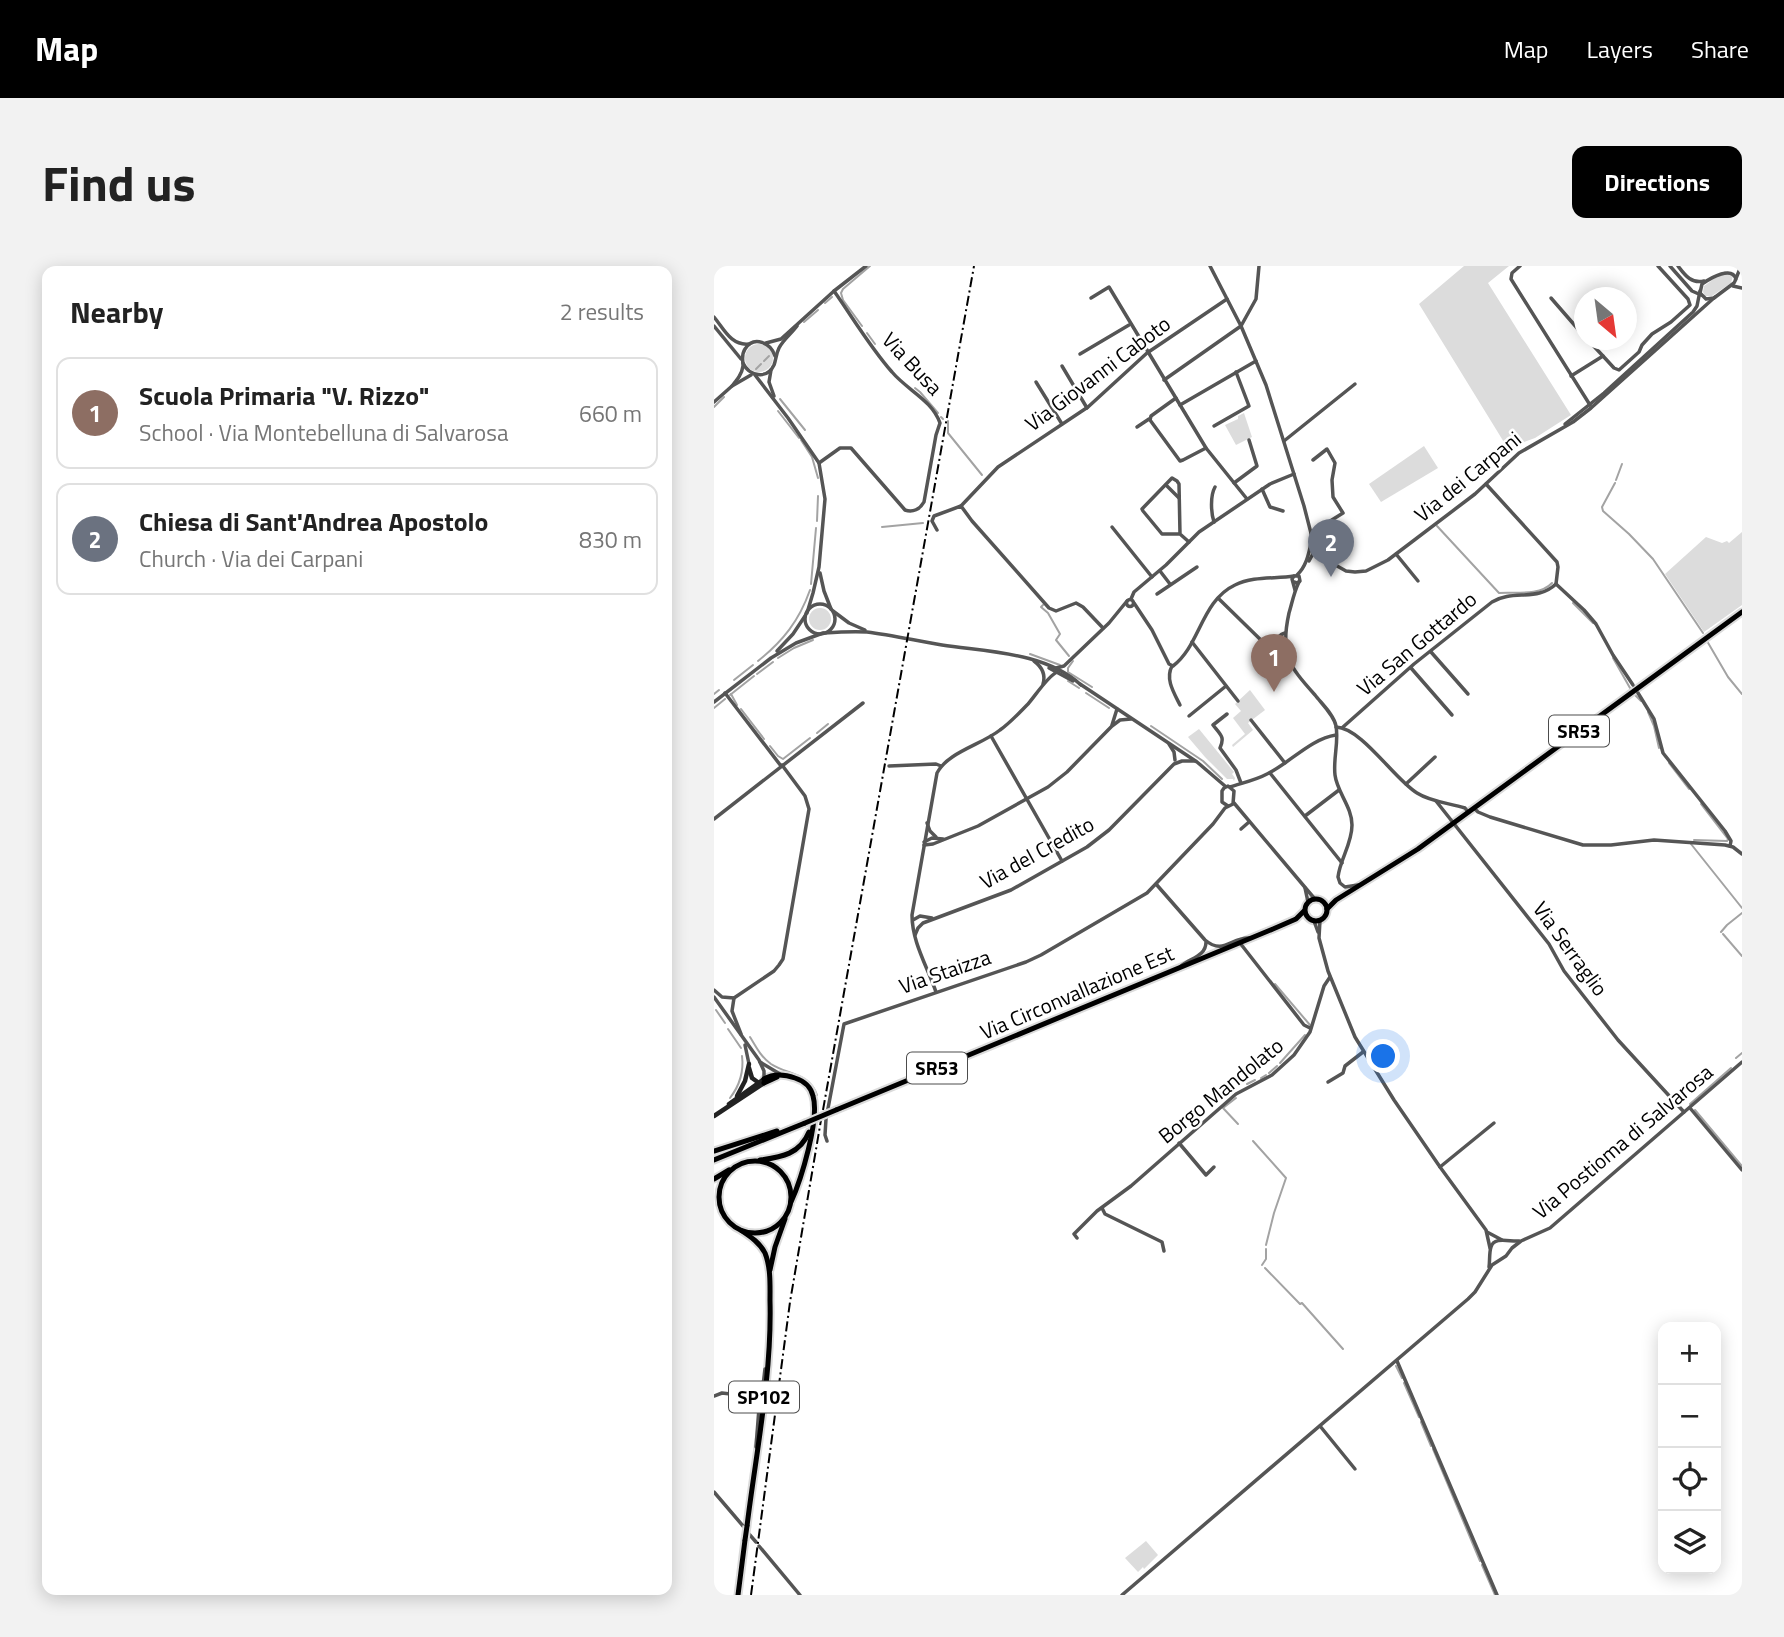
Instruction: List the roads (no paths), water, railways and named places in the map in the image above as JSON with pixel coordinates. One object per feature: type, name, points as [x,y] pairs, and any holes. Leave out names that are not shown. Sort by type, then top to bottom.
[{"type":"main road","name":"SR53","points":[[1364,883],[1418,849],[1742,612]]},
{"type":"main road","points":[[1326,906],[1364,883]]},
{"type":"main road","points":[[1311,900],[1321,900],[1326,906],[1325,916],[1314,920],[1296,919],[1311,900]]},
{"type":"main road","points":[[1304,911],[1314,920]]},
{"type":"main road","name":"Via Circonvallazione Est","points":[[714,1160],[1296,919]]},
{"type":"main road","points":[[748,1064],[751,1077],[762,1082]]},
{"type":"main road","points":[[724,1110],[734,1102],[744,1083],[748,1064]]},
{"type":"main road","points":[[714,1116],[762,1082],[784,1076],[800,1080],[811,1090],[814,1101],[807,1153],[789,1207],[780,1222],[769,1230],[756,1233],[742,1231]]},
{"type":"main road","points":[[714,1179],[744,1163],[780,1157],[795,1151],[806,1139],[813,1123]]},
{"type":"main road","points":[[714,1151],[802,1124]]},
{"type":"main road","points":[[754,1161],[770,1165],[783,1175],[790,1189],[789,1207]]},
{"type":"main road","points":[[727,1220],[720,1206],[720,1190],[725,1178],[735,1168]]},
{"type":"main road","name":"SP102","points":[[769,1276],[775,1247],[789,1207]]},
{"type":"main road","points":[[714,1209],[727,1220]]},
{"type":"main road","name":"SP102","points":[[727,1220],[762,1248],[769,1276],[770,1342],[738,1595]]},
{"type":"street","points":[[714,317],[734,342],[742,345],[778,340],[864,266]]},
{"type":"street","points":[[1210,266],[1256,361],[1284,441],[1312,535],[1314,547],[1296,579],[1285,634],[1285,648],[1298,676],[1331,716],[1336,727],[1335,775],[1352,825],[1339,879],[1345,887],[1364,883]]},
{"type":"street","points":[[1164,380],[1241,326],[1256,299],[1259,266]]},
{"type":"street","points":[[1520,266],[1512,273],[1512,279],[1571,376],[1592,405]]},
{"type":"street","points":[[1597,350],[1619,370],[1639,352],[1652,334],[1689,306],[1688,299],[1658,266]]},
{"type":"street","points":[[1670,266],[1692,291],[1697,305]]},
{"type":"street","points":[[1678,266],[1693,281],[1706,281]]},
{"type":"street","points":[[1697,305],[1702,284],[1727,268],[1738,277],[1741,267]]},
{"type":"street","name":"Via dei Carpani","points":[[1561,428],[1604,398],[1738,277]]},
{"type":"street","points":[[1728,287],[1742,288]]},
{"type":"street","points":[[1091,298],[1109,288],[1206,448],[1247,499]]},
{"type":"street","name":"Via Busa","points":[[819,463],[842,448],[850,448],[905,510],[913,511],[924,502],[940,423],[923,398],[901,382],[888,368],[834,291]]},
{"type":"street","points":[[1692,291],[1708,299],[1715,297]]},
{"type":"street","points":[[1551,298],[1574,324]]},
{"type":"street","name":"Via Giovanni Caboto","points":[[961,506],[998,467],[1087,408],[1147,353],[1227,299]]},
{"type":"street","name":"Via dei Carpani","points":[[1314,547],[1338,568],[1355,572],[1375,568],[1486,484],[1517,455],[1577,419],[1692,313],[1697,305]]},
{"type":"street","points":[[776,401],[769,383],[775,359],[780,346],[800,321]]},
{"type":"street","points":[[1080,354],[1130,325]]},
{"type":"street","points":[[714,326],[747,371],[754,374],[776,401],[819,463],[825,499],[819,567],[806,614],[808,628],[823,633],[870,632],[1003,653],[1065,673],[1080,685]]},
{"type":"street","points":[[732,386],[740,375],[744,351],[751,343]]},
{"type":"street","points":[[766,343],[774,351],[775,359]]},
{"type":"street","points":[[1571,376],[1603,356]]},
{"type":"street","points":[[1180,405],[1256,361]]},
{"type":"street","points":[[1062,366],[1087,408]]},
{"type":"street","points":[[714,402],[741,379],[772,369]]},
{"type":"street","points":[[1214,426],[1249,406],[1236,372]]},
{"type":"street","name":"Via dei Carpani","points":[[1604,398],[1602,397],[1619,379]]},
{"type":"street","points":[[1036,382],[1062,424]]},
{"type":"street","points":[[1284,441],[1356,384]]},
{"type":"street","points":[[1137,427],[1175,398]]},
{"type":"street","points":[[1149,419],[1180,461],[1206,448]]},
{"type":"street","points":[[1234,482],[1257,466],[1249,440]]},
{"type":"street","points":[[1312,535],[1343,513],[1333,497],[1335,463],[1327,449],[1313,460]]},
{"type":"street","points":[[936,992],[915,938],[912,921],[927,821],[936,776],[941,766],[1000,730],[1024,708],[1050,676],[1130,603],[1134,592],[1160,571],[1197,534],[1270,484],[1294,474]]},
{"type":"street","points":[[1180,534],[1177,481],[1172,478],[1142,509],[1162,534],[1180,534],[1189,542]]},
{"type":"street","points":[[1486,484],[1557,563],[1556,584],[1596,624],[1633,685]]},
{"type":"street","points":[[1166,485],[1179,498]]},
{"type":"street","points":[[1214,487],[1214,522]]},
{"type":"street","points":[[1262,489],[1270,507],[1283,511]]},
{"type":"street","points":[[937,530],[932,521],[934,516],[961,506],[1049,608],[1056,611],[1076,603],[1103,628]]},
{"type":"street","points":[[1112,527],[1151,579]]},
{"type":"street","points":[[1396,554],[1418,581]]},
{"type":"street","points":[[714,702],[771,658],[794,644],[830,629],[835,619],[823,589],[819,567]]},
{"type":"street","points":[[1157,594],[1197,567]]},
{"type":"street","points":[[1160,571],[1171,584]]},
{"type":"street","points":[[1180,705],[1168,672],[1192,642],[1206,614],[1219,599],[1230,588],[1247,581],[1296,579]]},
{"type":"street","name":"Via San Gottardo","points":[[1343,727],[1496,599],[1508,595],[1543,593],[1556,584]]},
{"type":"street","points":[[1219,599],[1266,645],[1274,645]]},
{"type":"street","points":[[1130,603],[1152,630],[1172,666]]},
{"type":"street","points":[[771,658],[812,606],[817,604],[826,605],[849,623],[870,632]]},
{"type":"street","points":[[1274,645],[1281,634],[1285,634]]},
{"type":"street","points":[[1192,642],[1238,701]]},
{"type":"street","points":[[1274,645],[1285,661],[1290,663]]},
{"type":"street","points":[[1431,652],[1468,694]]},
{"type":"street","points":[[1036,662],[1044,672],[1040,689]]},
{"type":"street","points":[[1065,673],[1067,663]]},
{"type":"street","points":[[1411,668],[1452,715]]},
{"type":"street","points":[[1058,671],[1197,762],[1234,791],[1234,794]]},
{"type":"street","points":[[1189,716],[1226,686]]},
{"type":"street","points":[[714,990],[722,998],[735,997],[778,968],[784,954],[809,808],[805,796],[725,693]]},
{"type":"street","points":[[1638,693],[1654,719],[1663,753],[1725,831],[1731,846]]},
{"type":"street","points":[[714,819],[863,703]]},
{"type":"street","points":[[924,843],[933,844],[984,823],[1060,778],[1117,721],[1120,717],[1119,710]]},
{"type":"street","points":[[1111,727],[1119,710]]},
{"type":"street","points":[[1227,714],[1213,725],[1223,739],[1220,748],[1236,770],[1241,783]]},
{"type":"street","points":[[1117,721],[1133,719]]},
{"type":"street","points":[[1251,720],[1285,763]]},
{"type":"street","points":[[1336,727],[1343,727],[1361,740],[1417,793],[1436,801],[1583,845],[1654,840],[1731,846],[1742,854]]},
{"type":"street","points":[[1222,791],[1224,788],[1270,773],[1312,745],[1336,735]]},
{"type":"street","points":[[991,736],[1062,861]]},
{"type":"street","points":[[1168,742],[1177,760],[1197,762]]},
{"type":"street","name":"Via del Credito","points":[[923,923],[1008,891],[1087,848],[1102,837],[1184,753]]},
{"type":"street","points":[[1406,784],[1435,757]]},
{"type":"street","points":[[925,765],[936,776]]},
{"type":"street","points":[[889,766],[941,766]]},
{"type":"street","points":[[1270,773],[1342,863]]},
{"type":"street","points":[[1217,779],[1222,791],[1222,811]]},
{"type":"street","points":[[1241,783],[1234,794],[1234,801],[1304,886],[1311,900]]},
{"type":"street","points":[[1305,816],[1339,790]]},
{"type":"street","points":[[1229,806],[1234,801]]},
{"type":"street","name":"Via Serraglio","points":[[1436,801],[1549,944],[1564,971],[1621,1044],[1684,1112]]},
{"type":"street","points":[[1223,802],[1240,811]]},
{"type":"street","name":"Via Staizza","points":[[827,1141],[826,1119],[843,1024],[1032,959],[1135,901],[1156,884],[1229,806]]},
{"type":"street","points":[[927,821],[930,831],[939,839]]},
{"type":"street","points":[[1241,830],[1249,822]]},
{"type":"street","points":[[924,843],[930,838],[945,839]]},
{"type":"street","points":[[1156,884],[1212,945],[1218,947],[1245,937],[1251,938]]},
{"type":"street","points":[[912,921],[922,916],[914,902]]},
{"type":"street","name":"Via del Credito","points":[[922,916],[934,918]]},
{"type":"street","points":[[1314,920],[1330,977],[1363,1052],[1440,1167],[1486,1230],[1508,1245],[1509,1252]]},
{"type":"street","points":[[912,921],[923,923]]},
{"type":"street","points":[[915,938],[923,923]]},
{"type":"street","points":[[1178,968],[1204,952],[1205,940]]},
{"type":"street","points":[[1240,943],[1304,1025],[1310,1028]]},
{"type":"street","name":"Borgo Mandolato","points":[[1077,1238],[1074,1234],[1102,1208],[1236,1094],[1272,1074],[1294,1055],[1303,1044],[1324,986],[1330,977]]},
{"type":"street","points":[[714,997],[759,1060],[784,1076]]},
{"type":"street","points":[[735,997],[732,1011],[743,1039],[748,1064]]},
{"type":"street","points":[[1328,1082],[1343,1073],[1345,1066],[1363,1052]]},
{"type":"street","points":[[759,1060],[764,1072],[762,1082]]},
{"type":"street","name":"Via Postioma di Salvarosa","points":[[1122,1595],[1468,1299],[1477,1290],[1489,1269],[1521,1241],[1547,1230],[1742,1062]]},
{"type":"street","points":[[1690,1108],[1742,1170]]},
{"type":"street","points":[[1440,1167],[1494,1123]]},
{"type":"street","points":[[1179,1143],[1206,1175],[1214,1167]]},
{"type":"street","points":[[1102,1208],[1105,1214],[1161,1242],[1164,1251]]},
{"type":"street","name":"Via Postioma di Salvarosa","points":[[1486,1230],[1490,1250],[1489,1269]]},
{"type":"street","points":[[1501,1259],[1494,1257],[1490,1250],[1494,1242],[1503,1241]]},
{"type":"street","name":"Via Postioma di Salvarosa","points":[[1503,1241],[1521,1241]]},
{"type":"street","points":[[748,1395],[762,1388],[770,1342]]},
{"type":"street","points":[[1396,1361],[1497,1595]]},
{"type":"street","points":[[714,1395],[722,1393],[764,1398]]},
{"type":"street","points":[[748,1395],[760,1408],[756,1435],[757,1452]]},
{"type":"street","points":[[1320,1426],[1354,1469]]},
{"type":"street","points":[[714,1492],[745,1526]]},
{"type":"street","points":[[747,1537],[757,1544],[800,1595]]},
{"type":"waterway","points":[[862,326],[841,293],[870,266]]},
{"type":"waterway","points":[[825,303],[832,297]]},
{"type":"waterway","points":[[804,322],[818,310]]},
{"type":"waterway","points":[[867,333],[875,344]]},
{"type":"waterway","points":[[764,361],[769,356]]},
{"type":"waterway","points":[[756,369],[761,364]]},
{"type":"waterway","points":[[915,388],[938,413]]},
{"type":"waterway","points":[[714,407],[724,397]]},
{"type":"waterway","points":[[780,399],[805,430]]},
{"type":"waterway","points":[[778,411],[799,438]]},
{"type":"waterway","points":[[948,421],[948,433],[982,475]]},
{"type":"waterway","points":[[801,440],[812,457],[818,478]]},
{"type":"waterway","points":[[1616,480],[1622,464]]},
{"type":"waterway","points":[[1615,483],[1602,507],[1603,511],[1653,559],[1703,633]]},
{"type":"waterway","points":[[817,521],[818,496]]},
{"type":"waterway","points":[[882,527],[923,523]]},
{"type":"waterway","points":[[1437,526],[1499,593],[1534,592],[1552,583]]},
{"type":"waterway","points":[[811,584],[816,528]]},
{"type":"waterway","points":[[758,661],[789,630],[810,590]]},
{"type":"waterway","points":[[1573,603],[1593,623]]},
{"type":"waterway","points":[[1043,605],[1041,607],[1048,613],[1060,634],[1056,640],[1069,656]]},
{"type":"waterway","points":[[778,658],[813,640]]},
{"type":"waterway","points":[[1707,641],[1728,677],[1742,694]]},
{"type":"waterway","points":[[1030,654],[1060,665]]},
{"type":"waterway","points":[[1613,658],[1630,688]]},
{"type":"waterway","points":[[1073,661],[1068,672],[1092,687]]},
{"type":"waterway","points":[[757,674],[773,662]]},
{"type":"waterway","points":[[734,680],[753,665]]},
{"type":"waterway","points":[[730,695],[754,676]]},
{"type":"waterway","points":[[1068,681],[1079,688]]},
{"type":"waterway","points":[[714,694],[719,690]]},
{"type":"waterway","points":[[1086,693],[1109,708]]},
{"type":"waterway","points":[[731,694],[737,705]]},
{"type":"waterway","points":[[1635,695],[1641,701]]},
{"type":"waterway","points":[[714,708],[725,699]]},
{"type":"waterway","points":[[741,709],[764,739]]},
{"type":"waterway","points":[[1648,712],[1659,748]]},
{"type":"waterway","points":[[817,733],[828,724]]},
{"type":"waterway","points":[[1151,726],[1203,761],[1222,779]]},
{"type":"waterway","points":[[770,746],[783,759],[810,738]]},
{"type":"waterway","points":[[1669,763],[1689,789]]},
{"type":"waterway","points":[[1694,840],[1728,839],[1701,804]]},
{"type":"waterway","points":[[1691,844],[1742,908]]},
{"type":"waterway","points":[[1721,932],[1742,913]]},
{"type":"waterway","points":[[1723,934],[1742,956]]},
{"type":"waterway","points":[[1275,984],[1310,1025]]},
{"type":"waterway","points":[[716,1010],[725,1023]]},
{"type":"waterway","points":[[728,1029],[741,1048]]},
{"type":"waterway","points":[[1280,1063],[1305,1035]]},
{"type":"waterway","points":[[750,1037],[767,1061],[809,1082],[817,1095]]},
{"type":"waterway","points":[[1736,1058],[1742,1053]]},
{"type":"waterway","points":[[730,1098],[740,1078],[742,1056]]},
{"type":"waterway","points":[[1269,1073],[1277,1066]]},
{"type":"waterway","points":[[1690,1104],[1731,1068]]},
{"type":"waterway","points":[[1261,1078],[1266,1075]]},
{"type":"waterway","points":[[1247,1084],[1255,1080]]},
{"type":"waterway","points":[[1236,1098],[1223,1108],[1238,1124]]},
{"type":"waterway","points":[[1695,1110],[1742,1166]]},
{"type":"waterway","points":[[1253,1141],[1286,1178],[1266,1245]]},
{"type":"waterway","points":[[1262,1265],[1266,1259],[1266,1249]]},
{"type":"waterway","points":[[1265,1268],[1300,1304],[1302,1303],[1343,1349]]},
{"type":"waterway","points":[[1396,1366],[1402,1378]]},
{"type":"waterway","points":[[1404,1383],[1419,1417]]},
{"type":"waterway","points":[[1421,1422],[1431,1446]]},
{"type":"waterway","points":[[1433,1449],[1480,1561]]},
{"type":"waterway","points":[[1482,1565],[1495,1595]]},
{"type":"railway","points":[[823,1110],[974,266]]},
{"type":"railway","points":[[751,1595],[790,1302],[821,1120]]},
{"type":"place","name":"Chiesa di Sant'Andrea Apostolo","points":[[1331,577]]},
{"type":"place","name":"Scuola Primaria \"V. Rizzo\"","points":[[1274,692]]}]
